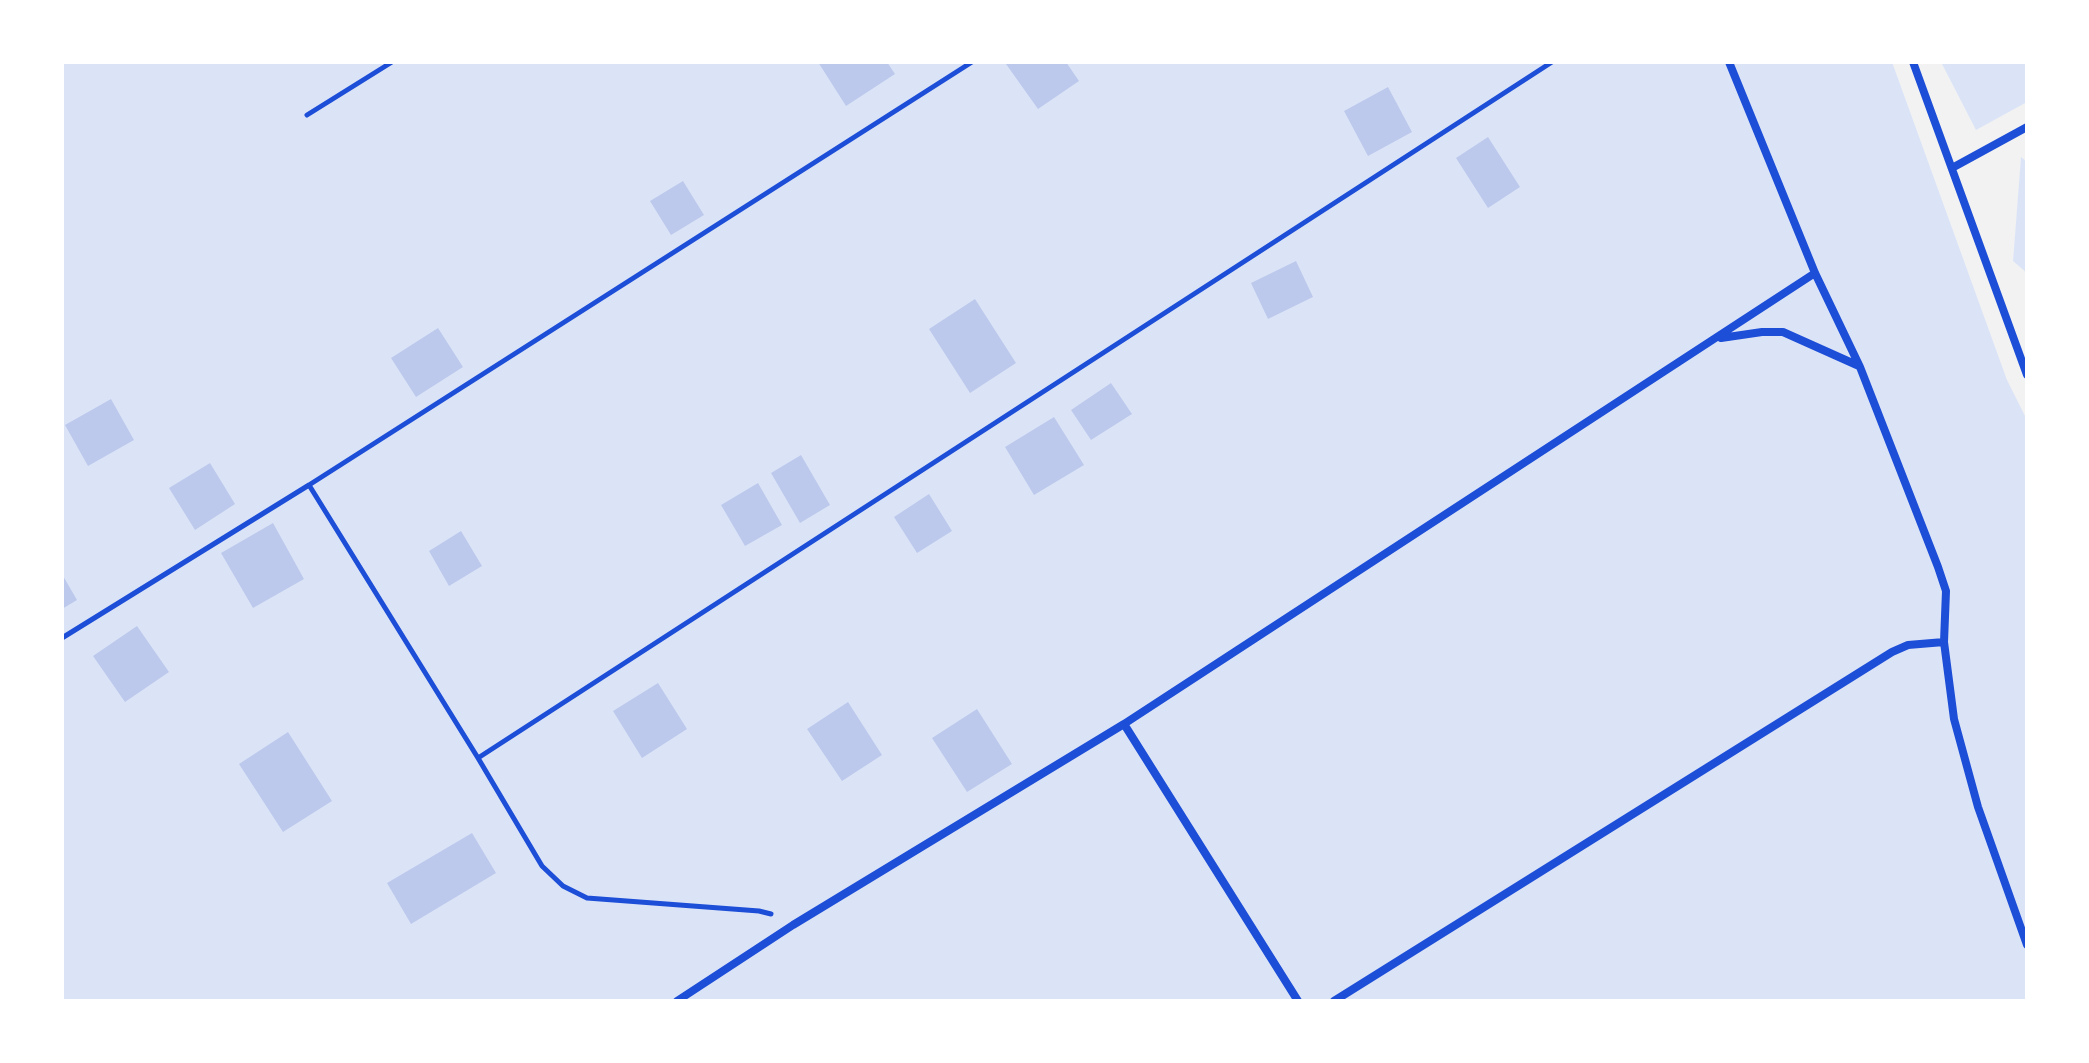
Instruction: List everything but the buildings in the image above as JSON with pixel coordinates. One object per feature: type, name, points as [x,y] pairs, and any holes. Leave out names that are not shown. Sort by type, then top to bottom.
[{"type":"street","points":[[1729,62],[1815,273],[1860,367],[1938,567],[1946,591],[1944,642],[1954,719],[1978,807],[2027,945]]},
{"type":"street","points":[[1913,62],[2027,375]]},
{"type":"street","points":[[1952,168],[2027,127]]},
{"type":"street","points":[[677,1001],[793,925],[1124,724],[1815,273]]},
{"type":"street","points":[[1717,338],[1783,332],[1860,367]]},
{"type":"street","points":[[1334,1001],[1892,652],[1908,645],[1944,642]]},
{"type":"street","points":[[1124,724],[1298,1001]]},
{"type":"path","points":[[307,115],[392,62]]},
{"type":"path","points":[[62,638],[309,485],[972,62]]},
{"type":"path","points":[[478,758],[1552,62]]},
{"type":"path","points":[[309,485],[542,866],[563,886],[587,898],[759,911],[780,917],[793,925]]},
{"type":"shaded area","points":[[62,62],[1892,62],[2007,380],[2027,420],[2027,1001],[62,1001]]},
{"type":"shaded area","points":[[1941,62],[2027,62],[2027,102],[1976,130]]},
{"type":"shaded area","points":[[2021,157],[2027,162],[2027,273],[2013,261]]}]
